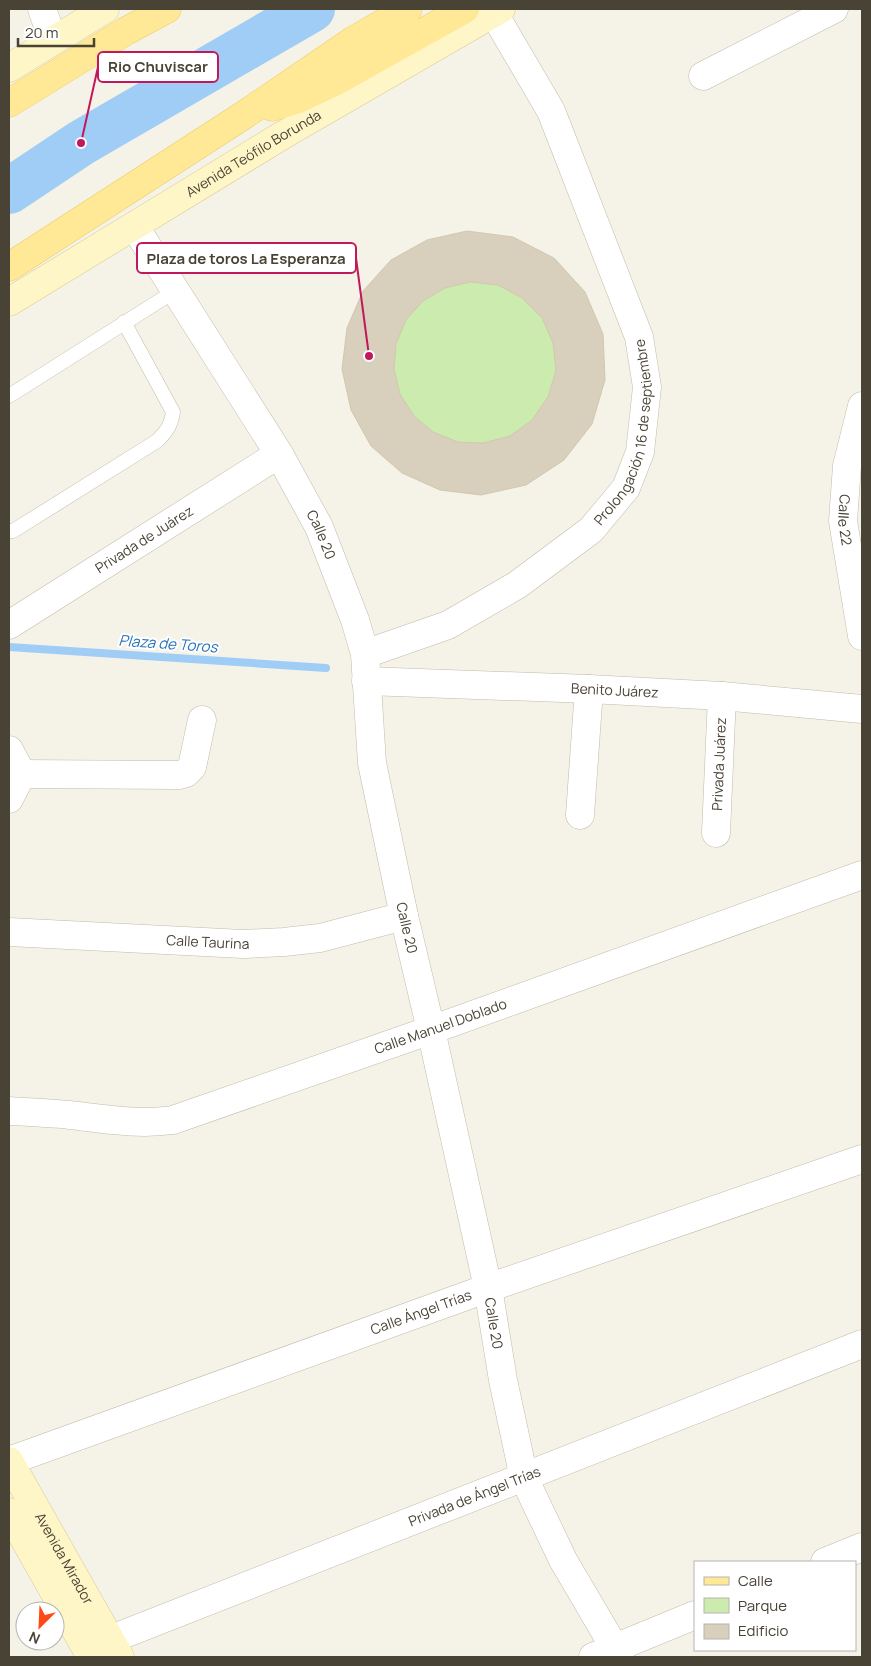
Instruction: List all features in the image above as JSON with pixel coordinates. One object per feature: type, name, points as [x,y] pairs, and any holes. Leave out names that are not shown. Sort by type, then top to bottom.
[{"type":"main road","points":[[9,68],[105,9]]},
{"type":"main road","points":[[9,103],[126,31],[167,9]]},
{"type":"main road","points":[[9,267],[244,115],[354,40],[408,9]]},
{"type":"main road","points":[[244,115],[298,99],[338,80],[465,9]]},
{"type":"main road","name":"Avenida Teófilo Borunda","points":[[9,302],[135,227],[283,135],[497,11]]},
{"type":"main road","name":"Avenida Mirador","points":[[9,1461],[102,1651]]},
{"type":"main road","name":"Avenida Mirador","points":[[13,1526],[102,1651]]},
{"type":"street","points":[[42,9],[53,40]]},
{"type":"street","points":[[703,76],[834,9]]},
{"type":"street","name":"Prolongación 16 de septiembre","points":[[366,668],[448,625],[517,585],[591,530],[626,488],[640,452],[647,387],[639,337],[551,110],[497,11]]},
{"type":"street","name":"Calle 20","points":[[135,227],[279,454],[319,527],[352,611],[366,668],[372,763],[404,916],[488,1288],[503,1380],[524,1478],[609,1654]]},
{"type":"street","name":"Calle 22","points":[[861,624],[843,521],[847,466],[862,406]]},
{"type":"street","name":"Privada de Juárez","points":[[9,625],[279,454]]},
{"type":"street","name":"Benito Juárez","points":[[366,668],[589,689],[722,696],[862,709]]},
{"type":"street","points":[[580,815],[589,689]]},
{"type":"street","name":"Privada Juárez","points":[[716,833],[722,696]]},
{"type":"street","points":[[22,774],[179,775],[186,773],[192,767],[202,720]]},
{"type":"street","points":[[9,750],[22,774]]},
{"type":"street","points":[[9,799],[22,774]]},
{"type":"street","name":"Calle Manuel Doblado","points":[[9,1111],[69,1115],[124,1122],[153,1123],[173,1120],[431,1030],[862,875]]},
{"type":"street","name":"Calle Taurina","points":[[9,932],[243,944],[320,938],[404,916]]},
{"type":"street","name":"Calle Ángel Trías","points":[[9,1461],[488,1288],[862,1159]]},
{"type":"street","name":"Privada de Ángel Trías","points":[[102,1651],[524,1478],[862,1344]]},
{"type":"street","points":[[827,1561],[862,1547]]},
{"type":"street","points":[[609,1654],[694,1615]]},
{"type":"lane","points":[[9,396],[124,322],[175,292]]},
{"type":"lane","points":[[9,531],[13,531],[157,442],[168,431],[172,422],[173,412],[124,322]]},
{"type":"green space","points":[[554,258],[585,292],[603,334],[605,380],[592,424],[564,460],[526,485],[481,495],[440,490],[402,473],[371,446],[351,410],[342,369],[347,328],[363,291]]},
{"type":"building","points":[[467,231],[513,237],[554,258],[585,292],[603,334],[605,380],[592,424],[564,460],[526,485],[481,495],[440,490],[402,473],[371,446],[351,410],[342,369],[347,328],[363,291],[391,260],[427,240]],"holes":[[[470,282],[498,285],[522,298],[542,318],[553,343],[556,370],[548,397],[532,420],[510,436],[483,443],[458,442],[433,432],[414,416],[400,394],[394,369],[396,344],[406,320],[423,301],[445,288]]]},
{"type":"waterway","points":[[9,191],[81,143],[312,9]]},
{"type":"waterway","name":"Plaza de Toros","points":[[9,647],[326,668]]},
{"type":"place","name":"Rio Chuviscar","points":[[81,143]]},
{"type":"place","name":"Plaza de toros La Esperanza","points":[[369,356]]}]
